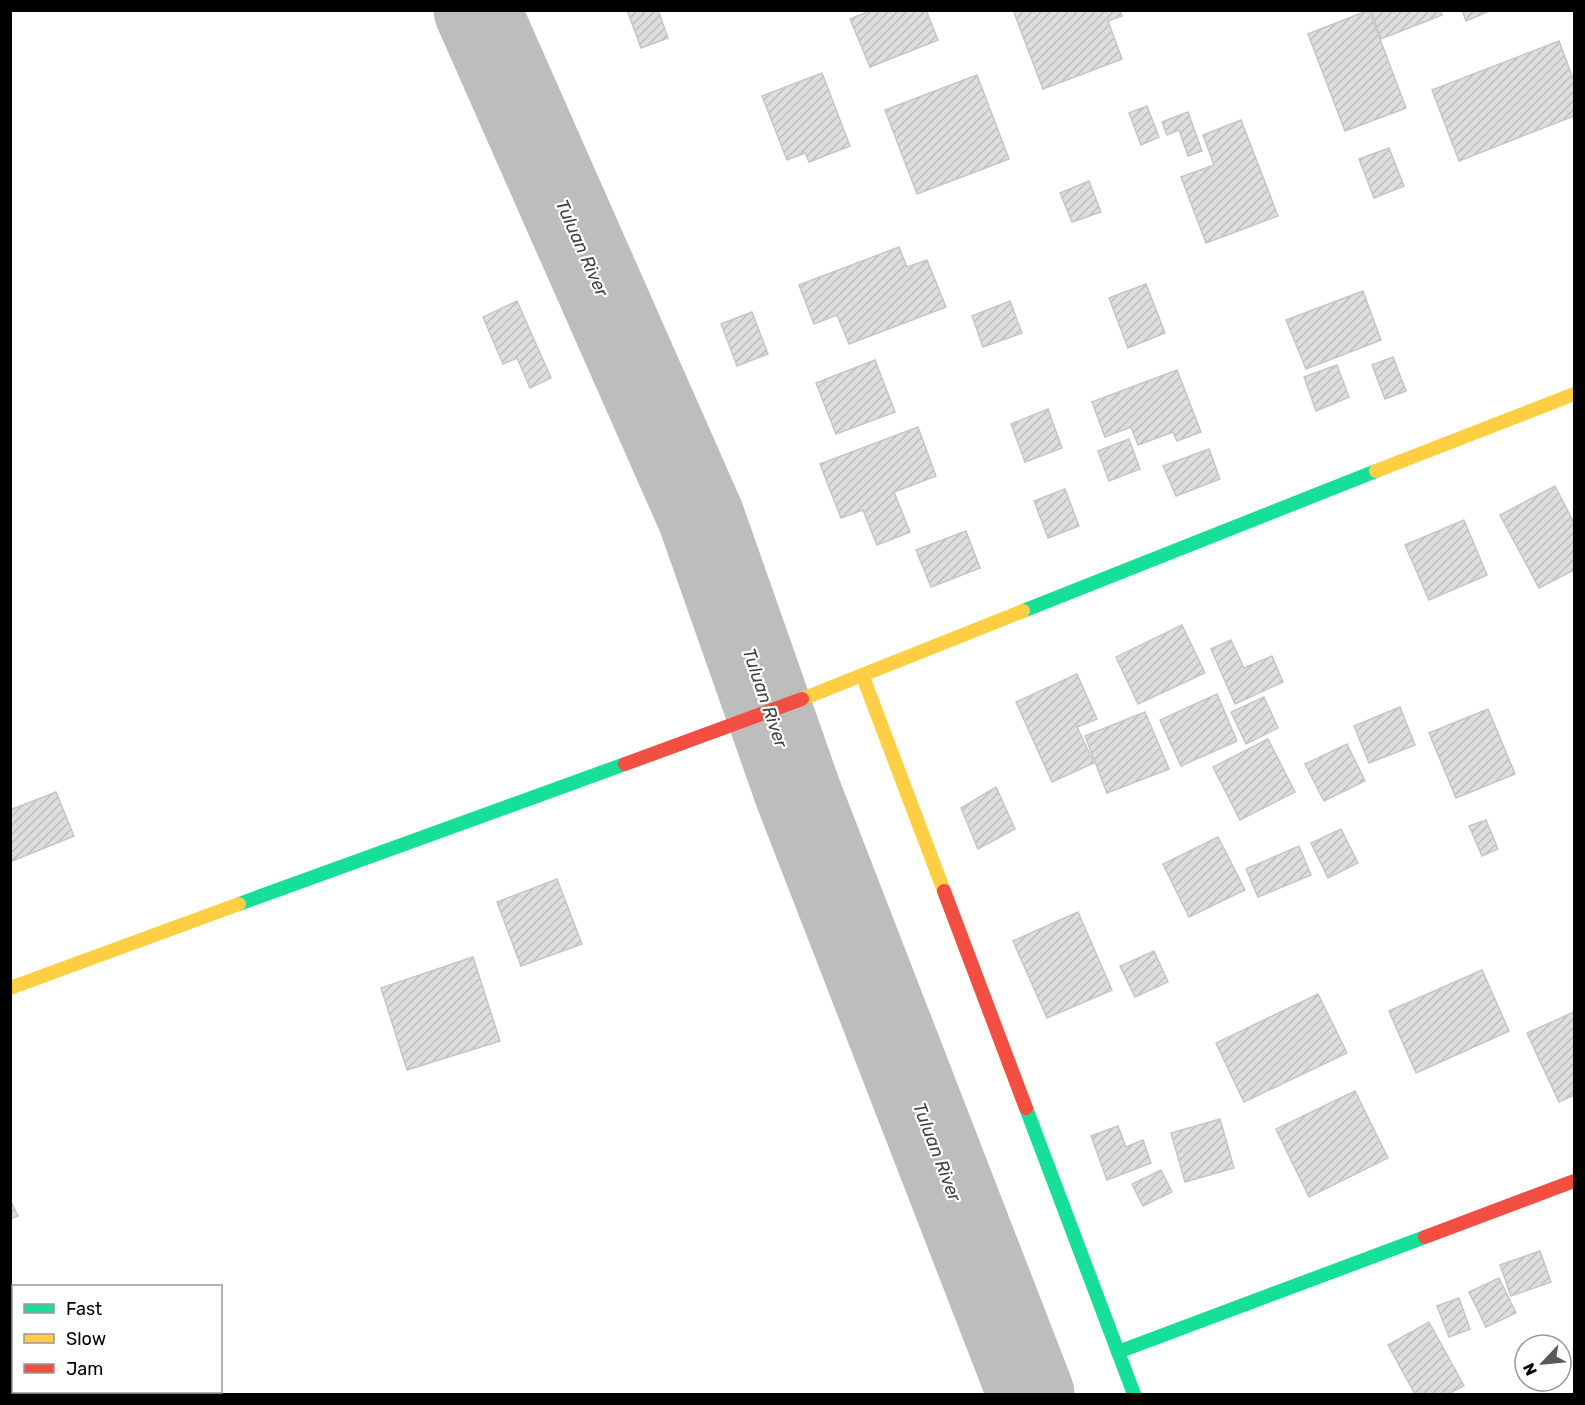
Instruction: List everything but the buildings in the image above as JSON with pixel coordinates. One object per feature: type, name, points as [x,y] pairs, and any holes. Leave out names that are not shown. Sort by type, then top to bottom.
[{"type":"main road","points":[[10,987],[863,677],[1161,554],[1575,394]]},
{"type":"main road","points":[[863,677],[1134,1395]]},
{"type":"main road","points":[[1119,1352],[1575,1181]]},
{"type":"waterway","name":"Tuluan River","points":[[477,10],[701,517],[798,793],[1031,1394]]},
{"type":"traffic: fast","points":[[1023,611],[1376,471]]},
{"type":"traffic: fast","points":[[239,904],[625,764]]},
{"type":"traffic: fast","points":[[1026,1108],[1134,1394]]},
{"type":"traffic: fast","points":[[1118,1352],[1425,1237]]},
{"type":"traffic: slow","points":[[1376,471],[1574,394]]},
{"type":"traffic: slow","points":[[802,699],[1023,611]]},
{"type":"traffic: slow","points":[[863,677],[944,891]]},
{"type":"traffic: slow","points":[[10,988],[239,904]]},
{"type":"traffic: jam","points":[[625,764],[802,699]]},
{"type":"traffic: jam","points":[[944,891],[1026,1108]]},
{"type":"traffic: jam","points":[[1425,1237],[1574,1181]]}]
